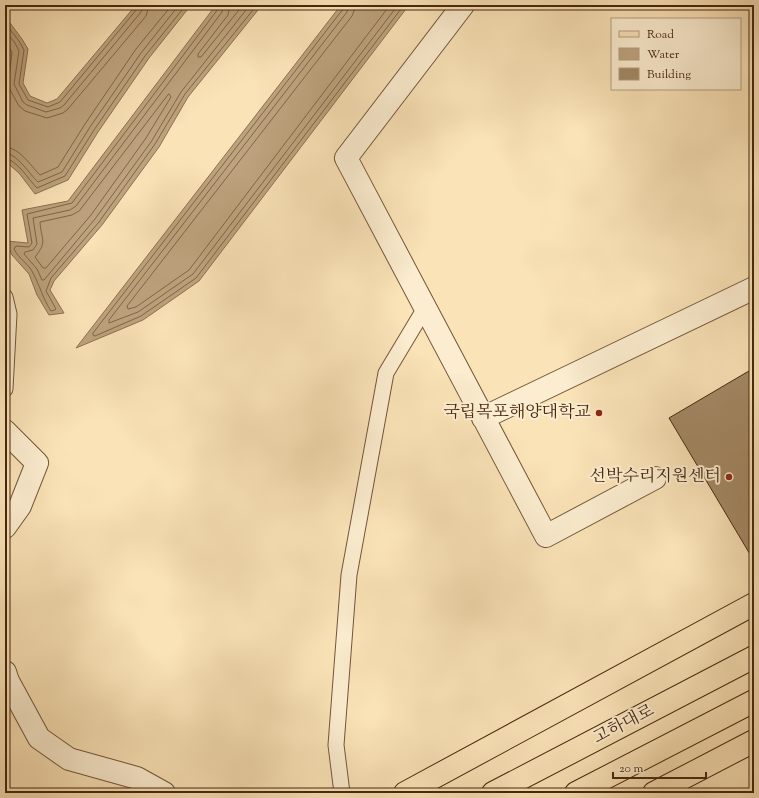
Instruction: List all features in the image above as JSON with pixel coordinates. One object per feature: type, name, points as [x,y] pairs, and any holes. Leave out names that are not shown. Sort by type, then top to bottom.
[{"type":"main road","points":[[405,793],[754,604]]},
{"type":"main road","name":"고하대로","points":[[493,793],[754,657]]},
{"type":"main road","points":[[576,793],[754,701]]},
{"type":"main road","points":[[654,793],[754,741]]},
{"type":"street","points":[[463,5],[346,158],[546,536],[655,478]]},
{"type":"street","points":[[483,418],[754,288]]},
{"type":"street","points":[[5,431],[36,464],[20,506],[5,527]]},
{"type":"street","points":[[5,672],[8,682],[39,738],[69,759],[137,778],[164,793]]},
{"type":"lane","points":[[5,297],[9,314],[5,389]]},
{"type":"lane","points":[[342,793],[336,745],[349,575],[386,373],[425,308]]},
{"type":"water","points":[[136,5],[191,5],[149,58],[98,132],[68,180],[35,194],[19,173],[5,161],[5,20],[7,19],[28,49],[23,83],[30,96],[47,103],[57,99]]},
{"type":"water","points":[[216,5],[262,5],[188,97],[159,147],[102,225],[54,281],[50,290],[64,313],[49,315],[37,295],[29,274],[12,255],[6,241],[28,243],[22,210],[68,201]]},
{"type":"water","points":[[341,5],[409,5],[199,281],[143,320],[76,348]]},
{"type":"building","name":"선박수리지원센터","points":[[754,368],[754,561],[669,418]]},
{"type":"place","name":"국립목포해양대학교","points":[[599,413]]},
{"type":"place","name":"선박수리지원센터","points":[[729,477]]}]
